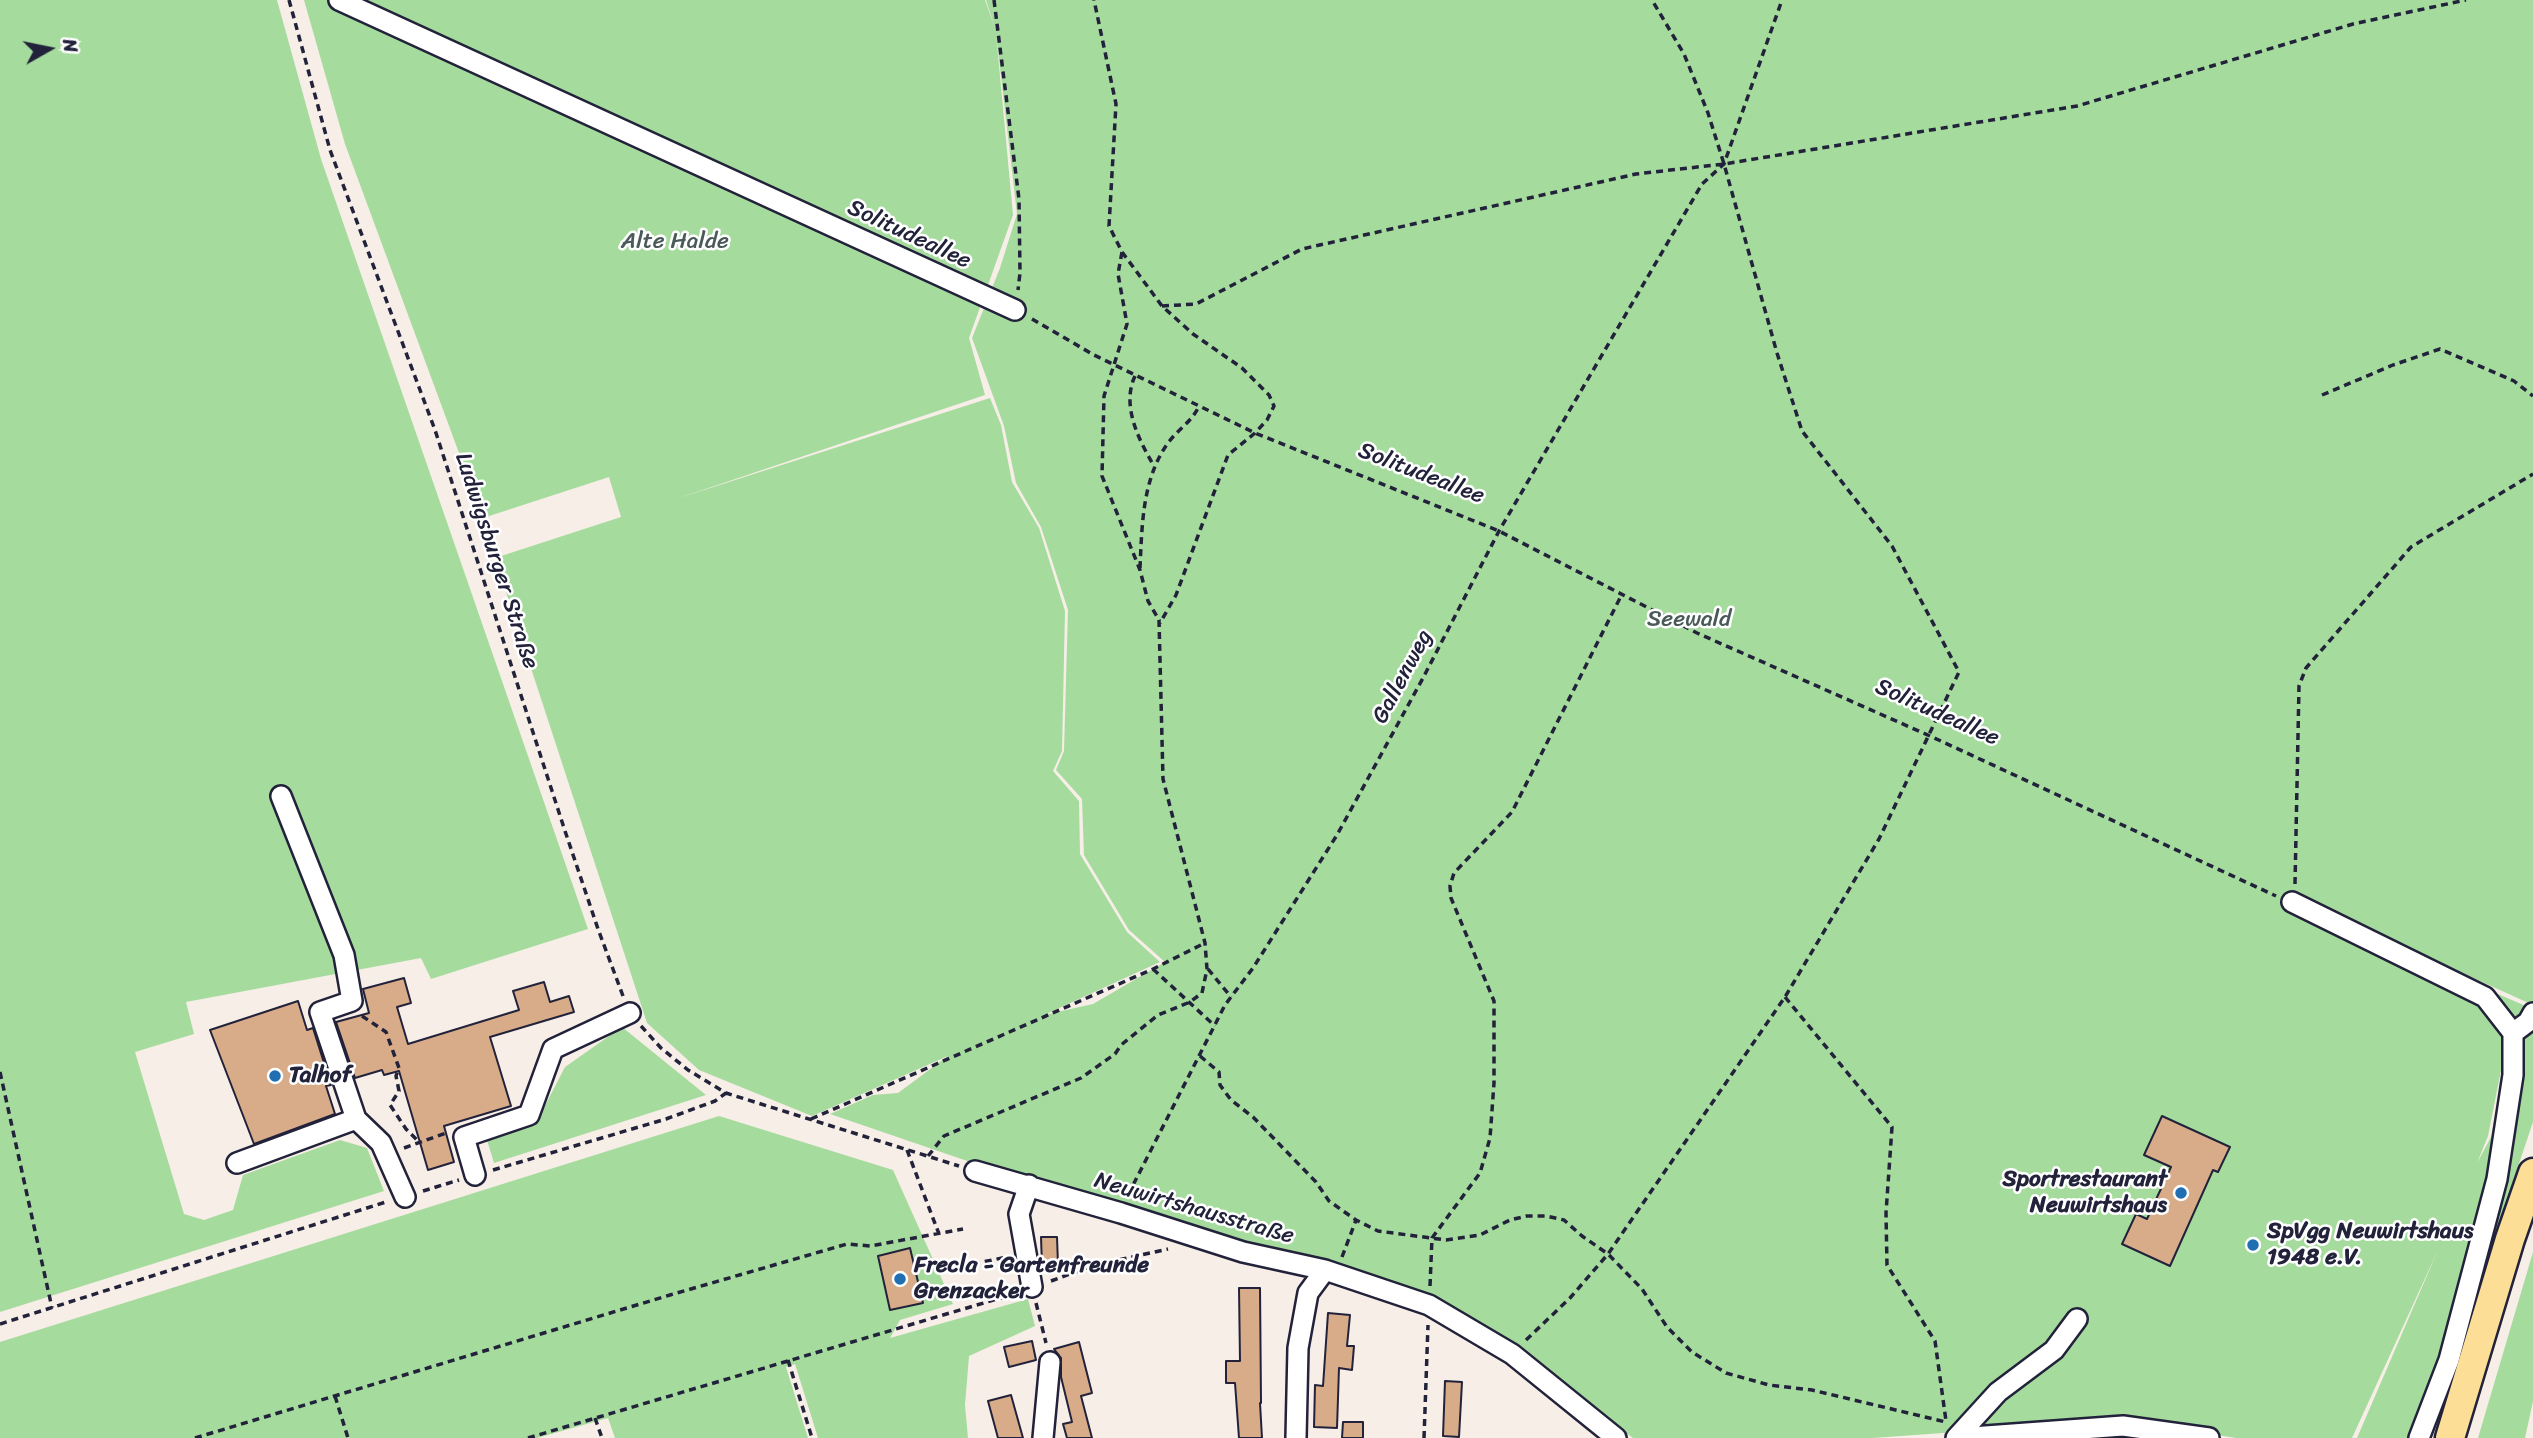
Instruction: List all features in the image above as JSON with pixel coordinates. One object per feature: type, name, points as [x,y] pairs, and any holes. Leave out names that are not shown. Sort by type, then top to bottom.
[{"type":"highway","points":[[2450,1438],[2533,1173]]},
{"type":"street","name":"Solitudeallee","points":[[339,0],[1015,310]]},
{"type":"street","points":[[282,796],[344,955],[352,1001],[320,1012],[356,1119],[381,1143],[405,1196]]},
{"type":"street","points":[[2292,902],[2485,997],[2513,1033],[2513,1075],[2497,1179],[2449,1360],[2418,1438]]},
{"type":"street","points":[[475,1175],[464,1136],[529,1115],[553,1049],[630,1013]]},
{"type":"street","points":[[2513,1033],[2528,1022],[2533,1013]]},
{"type":"street","points":[[237,1163],[356,1119]]},
{"type":"street","name":"Neuwirtshausstraße","points":[[975,1171],[1029,1185],[1243,1252],[1330,1272],[1429,1305],[1512,1354],[1613,1437]]},
{"type":"street","points":[[1029,1185],[1019,1214],[1032,1287]]},
{"type":"street","points":[[1296,1438],[1298,1348],[1308,1293],[1330,1272]]},
{"type":"street","points":[[1953,1432],[1998,1392],[2054,1349],[2077,1319]]},
{"type":"street","points":[[1043,1438],[1050,1363]]},
{"type":"street","points":[[1953,1432],[2123,1426],[2209,1438]]},
{"type":"path","name":"Ludwigsburger Straße","points":[[289,0],[330,150],[435,430],[565,831],[630,1013],[661,1048],[726,1093]]},
{"type":"path","points":[[993,0],[1019,199],[1020,273],[1015,310]]},
{"type":"path","points":[[1094,0],[1116,104],[1110,226],[1122,252],[1162,306],[1193,334],[1242,368],[1269,395],[1274,407],[1255,433],[1228,455],[1176,595],[1159,625]]},
{"type":"path","points":[[1512,1354],[1570,1298],[1608,1254],[1785,997],[1880,839],[1959,672],[1892,546],[1802,431],[1708,113],[1684,54],[1652,0]]},
{"type":"path","points":[[1724,164],[1782,0]]},
{"type":"path","points":[[1162,306],[1196,304],[1302,248],[1636,174],[1724,164],[2077,106],[2353,24],[2466,0]]},
{"type":"path","name":"Gallenweg","points":[[1121,1213],[1133,1183],[1231,997],[1253,968],[1337,835],[1499,531],[1702,184],[1724,164]]},
{"type":"path","points":[[928,1156],[944,1136],[1081,1078],[1103,1063],[1158,1015],[1190,1002],[1202,993],[1207,969],[1205,943],[1163,779],[1159,620],[1148,601],[1140,570],[1102,476],[1104,396],[1127,324],[1118,274],[1122,252]]},
{"type":"path","name":"Solitudeallee","points":[[1015,310],[1114,365],[1255,433],[1499,531],[1697,633],[1930,736],[2292,902]]},
{"type":"path","points":[[2322,395],[2393,365],[2440,349],[2514,381],[2533,396]]},
{"type":"path","points":[[1135,375],[1130,387],[1130,410],[1140,443],[1154,466]]},
{"type":"path","points":[[1140,570],[1142,517],[1154,466],[1170,441],[1195,417],[1199,406]]},
{"type":"path","points":[[2292,902],[2295,892],[2299,686],[2306,668],[2411,547],[2533,474]]},
{"type":"path","points":[[1424,1438],[1432,1238],[1480,1173],[1490,1138],[1494,1083],[1494,1001],[1451,898],[1450,886],[1454,873],[1512,812],[1622,595]]},
{"type":"path","points":[[810,1120],[1153,969],[1205,943]]},
{"type":"path","points":[[1153,969],[1215,1026]]},
{"type":"path","points":[[1207,969],[1231,997]]},
{"type":"path","points":[[1200,1056],[1219,1072],[1220,1086],[1231,1100],[1253,1117],[1316,1182],[1329,1202],[1378,1231],[1446,1240],[1480,1235],[1510,1220],[1527,1216],[1564,1220],[1608,1254],[1642,1289],[1667,1327],[1692,1352],[1726,1373],[1769,1385],[1811,1390],[1953,1432],[1935,1341],[1887,1265],[1886,1213],[1892,1127],[1785,997]]},
{"type":"path","points":[[352,1001],[362,1016],[386,1032],[399,1068],[396,1076],[399,1091],[390,1105],[406,1129],[419,1142]]},
{"type":"path","points":[[0,1072],[52,1308]]},
{"type":"path","points":[[0,1324],[405,1196],[666,1119],[715,1101],[726,1093],[975,1171]]},
{"type":"path","points":[[385,1154],[449,1132],[464,1136]]},
{"type":"path","points":[[907,1150],[939,1234]]},
{"type":"path","points":[[1330,1272],[1356,1220]]},
{"type":"path","points":[[195,1438],[847,1244],[870,1246],[963,1229]]},
{"type":"path","points":[[528,1438],[1032,1287],[1092,1266],[1157,1252],[1200,1238]]},
{"type":"path","points":[[973,1264],[1026,1254]]},
{"type":"path","points":[[1032,1287],[1050,1363]]},
{"type":"path","points":[[788,1360],[812,1438]]},
{"type":"path","points":[[335,1396],[348,1438]]},
{"type":"path","points":[[595,1418],[602,1438]]},
{"type":"green space","points":[[0,0],[277,0],[321,159],[588,929],[431,979],[421,958],[186,1002],[194,1034],[135,1052],[184,1214],[204,1220],[233,1210],[243,1175],[340,1140],[367,1148],[384,1191],[0,1312]]},
{"type":"green space","name":"Seewald","points":[[304,0],[985,0],[995,28],[986,0],[2533,0],[2533,1005],[2299,899],[2481,1001],[2501,1031],[2505,1050],[2488,1136],[2477,1163],[2491,1137],[2508,1051],[2493,992],[2533,1009],[2533,1122],[2427,1438],[2357,1438],[2438,1250],[2352,1438],[2236,1438],[2124,1420],[1873,1438],[1633,1438],[1513,1347],[1244,1246],[976,1164],[830,1114],[873,1095],[898,1093],[948,1056],[812,1116],[699,1070],[647,1023],[495,558],[621,517],[609,477],[483,518],[345,144]],"holes":[[[996,33],[1017,214],[1000,268],[972,338],[1004,426],[1016,483],[1041,527],[1068,610],[1064,751],[1056,770],[1082,799],[1084,855],[1129,930],[1165,962],[1093,1004],[1044,1015],[1160,962],[1127,932],[1080,854],[1079,801],[1053,771],[1062,751],[1065,611],[1039,528],[1012,482],[1001,425],[990,398],[676,499],[985,395],[969,338],[1013,215]]]},
{"type":"green space","points":[[622,1027],[706,1095],[494,1163],[487,1140],[535,1125],[565,1067]]},
{"type":"green space","points":[[719,1116],[893,1170],[953,1304],[900,1320],[890,1338],[1028,1299],[1035,1326],[969,1356],[965,1405],[968,1438],[818,1438],[795,1364],[786,1367],[808,1438],[615,1438],[608,1418],[537,1438],[0,1438],[0,1342]]},
{"type":"green space","points":[[2533,1252],[2533,1401],[2525,1438],[2478,1438]]},
{"type":"building","points":[[404,978],[411,1003],[397,1007],[408,1044],[519,1010],[513,991],[544,982],[550,1002],[569,996],[574,1012],[490,1037],[511,1106],[444,1126],[454,1162],[428,1170],[399,1071],[384,1075],[382,1070],[355,1078],[336,1022],[369,1013],[363,989]]},
{"type":"building","name":"Talhof","points":[[298,1001],[307,1030],[313,1028],[331,1085],[326,1086],[335,1114],[254,1144],[210,1030]]},
{"type":"building","name":"Sportrestaurant Neuwirtshaus","points":[[2162,1116],[2230,1147],[2218,1172],[2213,1170],[2170,1266],[2122,1244],[2136,1214],[2147,1219],[2171,1167],[2144,1155]]},
{"type":"building","points":[[1041,1237],[1057,1237],[1058,1265],[1042,1266]]},
{"type":"building","name":"Frecla - Gartenfreunde Grenzacker","points":[[910,1248],[923,1303],[890,1310],[878,1256]]},
{"type":"building","points":[[1239,1288],[1260,1288],[1262,1438],[1239,1438],[1235,1383],[1226,1383],[1226,1361],[1240,1361]]},
{"type":"building","points":[[1328,1313],[1350,1315],[1347,1346],[1354,1346],[1352,1370],[1339,1368],[1337,1428],[1314,1427],[1315,1385],[1323,1386]]},
{"type":"building","points":[[1032,1341],[1036,1360],[1009,1367],[1004,1347]]},
{"type":"building","points":[[1079,1342],[1092,1393],[1081,1396],[1092,1438],[1067,1438],[1063,1424],[1072,1422],[1061,1377],[1061,1358],[1054,1349]]},
{"type":"building","points":[[1445,1381],[1462,1382],[1459,1437],[1443,1436]]},
{"type":"building","points":[[1011,1395],[1023,1438],[998,1438],[988,1401]]},
{"type":"building","points":[[1343,1422],[1363,1422],[1363,1438],[1342,1438]]},
{"type":"place","name":"Talhof","points":[[275,1076]]},
{"type":"place","name":"Sportrestaurant Neuwirtshaus","points":[[2181,1193]]},
{"type":"place","name":"SpVgg Neuwirtshaus 1948 e.V.","points":[[2253,1245]]},
{"type":"place","name":"Frecla - Gartenfreunde Grenzacker","points":[[900,1279]]},
{"type":"park label","name":"Alte Halde","points":[[675,242]]}]
